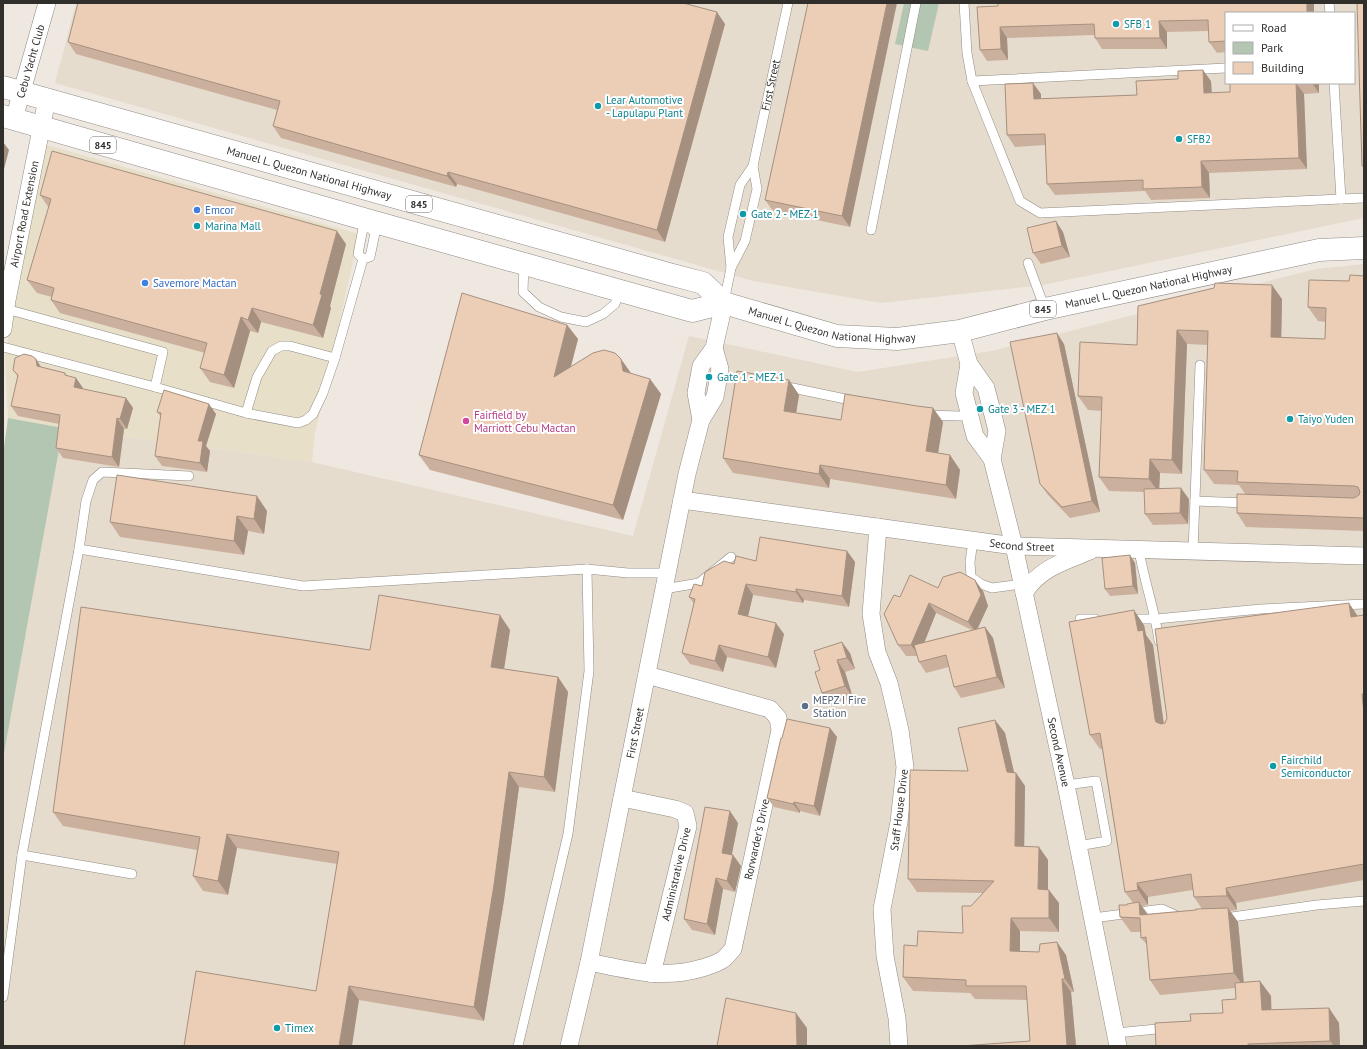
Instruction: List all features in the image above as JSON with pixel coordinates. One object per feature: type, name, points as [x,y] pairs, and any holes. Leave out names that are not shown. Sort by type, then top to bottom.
[{"type":"main road","name":"Manuel L. Quezon National Highway","points":[[12,89],[653,270],[703,282],[724,303],[837,336],[897,338],[960,331],[1045,309],[1319,250],[1364,248]]},
{"type":"main road","name":"Manuel L. Quezon National Highway","points":[[8,118],[370,225],[524,264],[692,311],[724,303]]},
{"type":"street","name":"Cebu Yacht Club","points":[[8,118],[12,89],[47,3]]},
{"type":"street","name":"Airport Road Extension","points":[[3,329],[47,99]]},
{"type":"street","name":"First Street","points":[[569,1046],[589,962],[682,500],[701,420],[696,393],[701,366],[714,348],[724,303]]},
{"type":"street","name":"Second Avenue","points":[[960,331],[969,364],[986,388],[997,431],[992,459]]},
{"type":"street","name":"Second Avenue","points":[[969,364],[964,393],[975,436],[992,459],[1014,546],[1066,785],[1117,1040]]},
{"type":"street","name":"Second Street","points":[[682,500],[1014,546],[1364,556]]},
{"type":"street","name":"Staff House Drive","points":[[878,528],[871,614],[877,652],[889,683],[900,730],[905,767],[899,822],[882,909],[885,956],[897,1018],[899,1046]]},
{"type":"street","points":[[1023,588],[1052,566],[1094,549]]},
{"type":"street","name":"Rorwarder's Drive","points":[[589,962],[652,974],[673,974],[690,972],[708,966],[722,960],[733,949],[780,730],[778,718],[770,708],[647,675]]},
{"type":"street","name":"Administrative Drive","points":[[622,798],[675,809],[685,813],[688,826],[652,974]]},
{"type":"lane","name":"First Street","points":[[724,303],[731,268],[745,241],[757,189],[753,166],[788,3]]},
{"type":"lane","points":[[871,230],[916,3]]},
{"type":"lane","points":[[964,3],[967,53],[972,81],[1020,201],[1040,213],[1364,198]]},
{"type":"lane","points":[[972,81],[1225,68]]},
{"type":"lane","points":[[1334,84],[1341,198]]},
{"type":"lane","name":"First Street","points":[[731,268],[728,237],[740,185],[753,166]]},
{"type":"lane","points":[[370,225],[375,233],[375,239],[370,257],[363,259],[358,254],[362,234],[364,228],[370,225]]},
{"type":"lane","points":[[3,347],[155,387],[246,413],[298,423],[306,420],[313,414],[323,393],[335,358],[363,259]]},
{"type":"lane","points":[[1028,263],[1045,309]]},
{"type":"lane","points":[[524,264],[523,292],[538,307],[561,317],[586,322],[603,314],[615,304],[620,291]]},
{"type":"lane","points":[[6,309],[163,352],[155,387]]},
{"type":"lane","points":[[246,413],[258,377],[272,351],[281,346],[290,346],[335,358]]},
{"type":"lane","points":[[1193,552],[1200,364]]},
{"type":"lane","points":[[772,384],[863,402]]},
{"type":"lane","points":[[914,413],[928,415],[970,415]]},
{"type":"lane","points":[[3,997],[22,855],[79,549],[86,501],[93,480],[102,472],[189,476]]},
{"type":"lane","points":[[1195,501],[1257,503]]},
{"type":"lane","points":[[973,541],[970,562],[972,577],[981,584],[992,588],[1023,588]]},
{"type":"lane","points":[[79,549],[303,586],[587,569],[628,573],[666,581],[699,583],[731,557]]},
{"type":"lane","points":[[1139,550],[1144,577],[1156,619],[1160,649]]},
{"type":"lane","points":[[1364,556],[1364,561]]},
{"type":"lane","points":[[518,1046],[568,834],[589,670],[587,569]]},
{"type":"lane","points":[[1118,619],[1156,619],[1260,609],[1364,604]]},
{"type":"lane","points":[[1080,619],[1102,619]]},
{"type":"lane","points":[[1066,785],[1096,781],[1107,840],[1078,846]]},
{"type":"lane","points":[[22,855],[132,874]]},
{"type":"lane","points":[[1211,917],[1232,917],[1317,905],[1364,901]]},
{"type":"lane","points":[[1093,918],[1162,909],[1182,918],[1190,918]]},
{"type":"lane","points":[[1117,1040],[1179,1026]]},
{"type":"shaded area","points":[[76,3],[1364,3],[1364,218],[1043,285],[881,303],[753,281],[55,83]]},
{"type":"shaded area","name":"Marina Mall","points":[[44,144],[359,234],[315,434],[312,462],[63,428],[8,418],[5,358],[13,304]]},
{"type":"shaded area","points":[[1364,264],[1364,1046],[3,1046],[3,759],[63,428],[312,462],[633,536],[689,336],[858,372],[991,351],[1316,269]]},
{"type":"green space","points":[[904,3],[939,3],[928,51],[895,44]]},
{"type":"green space","points":[[8,418],[63,428],[3,759],[3,455]]},
{"type":"building","points":[[78,3],[683,3],[717,12],[657,230],[448,172],[447,176],[273,126],[280,101],[68,42]]},
{"type":"building","points":[[808,3],[887,3],[842,216],[765,200]]},
{"type":"building","name":"SFB 1","points":[[998,3],[1307,3],[1307,12],[1225,12],[1225,41],[1209,42],[1208,20],[1159,21],[1160,38],[1095,38],[1094,24],[1000,27],[1001,49],[980,50],[977,7],[998,6]]},
{"type":"building","points":[[1357,3],[1364,3],[1364,166],[1362,166]]},
{"type":"building","name":"SFB2","points":[[1203,70],[1204,93],[1230,92],[1230,84],[1296,84],[1299,158],[1201,161],[1202,187],[1143,189],[1143,180],[1047,184],[1045,134],[1007,135],[1005,84],[1033,83],[1034,99],[1137,95],[1136,81],[1178,79],[1178,71]]},
{"type":"building","points":[[52,151],[337,231],[320,294],[322,295],[313,325],[252,308],[248,320],[241,317],[224,375],[200,368],[207,343],[51,300],[54,288],[27,280],[51,199],[40,195]]},
{"type":"building","points":[[1056,221],[1062,246],[1033,253],[1027,228]]},
{"type":"building","points":[[1350,275],[1364,276],[1364,518],[1237,513],[1237,494],[1354,498],[1359,495],[1360,492],[1358,487],[1354,486],[1237,482],[1238,471],[1204,470],[1208,331],[1177,330],[1172,460],[1150,459],[1149,479],[1099,477],[1102,397],[1078,396],[1080,342],[1137,345],[1138,306],[1214,288],[1215,283],[1272,285],[1271,337],[1325,339],[1326,308],[1308,307],[1309,280],[1349,281]]},
{"type":"building","points":[[462,293],[567,325],[554,377],[593,353],[604,350],[615,353],[621,359],[623,371],[650,379],[613,505],[419,455]]},
{"type":"building","points":[[1057,333],[1092,501],[1062,507],[1040,484],[1010,342]]},
{"type":"building","points":[[24,354],[32,356],[36,359],[37,366],[65,373],[65,375],[76,378],[74,387],[126,398],[120,419],[117,418],[112,457],[56,448],[60,415],[11,406],[18,375],[13,370],[15,358]]},
{"type":"building","points":[[737,371],[789,380],[784,411],[841,420],[845,394],[933,408],[926,451],[950,455],[946,485],[820,465],[819,474],[723,458]]},
{"type":"building","points":[[164,390],[209,404],[198,441],[203,441],[200,463],[155,456],[161,413],[157,412]]},
{"type":"building","points":[[117,475],[257,496],[254,519],[237,516],[234,541],[110,522]]},
{"type":"building","points":[[1181,488],[1180,513],[1145,514],[1144,489]]},
{"type":"building","points":[[760,537],[847,551],[842,596],[796,589],[796,592],[746,584],[738,614],[776,623],[768,657],[719,645],[715,661],[682,653],[695,599],[689,597],[694,584],[702,586],[705,572],[724,561],[734,564],[736,556],[756,561]]},
{"type":"building","points":[[1130,555],[1133,586],[1105,589],[1102,558]]},
{"type":"building","points":[[960,572],[975,580],[981,595],[968,622],[929,603],[911,645],[898,645],[884,614],[894,595],[900,597],[910,575],[938,588],[943,577]]},
{"type":"building","points":[[379,595],[500,615],[491,667],[558,677],[544,777],[509,772],[494,885],[474,1007],[349,986],[339,1046],[184,1046],[196,971],[316,991],[339,852],[227,834],[218,881],[193,876],[200,837],[53,812],[81,607],[370,650]]},
{"type":"building","name":"Fairchild Semiconductor","points":[[1349,603],[1351,617],[1364,615],[1364,694],[1362,694],[1364,713],[1364,864],[1226,888],[1227,896],[1194,897],[1191,874],[1137,883],[1138,890],[1125,892],[1100,733],[1090,735],[1069,622],[1134,610],[1138,631],[1143,630],[1155,719],[1156,722],[1161,724],[1165,723],[1167,718],[1155,629]]},
{"type":"building","points":[[985,627],[997,677],[954,687],[946,655],[919,662],[914,645]]},
{"type":"building","points":[[842,642],[847,658],[837,660],[845,686],[822,693],[815,672],[820,670],[814,651]]},
{"type":"building","points":[[787,719],[830,728],[814,806],[794,802],[793,804],[767,798]]},
{"type":"building","points":[[995,720],[1007,772],[1016,773],[1015,846],[1039,847],[1038,889],[1049,890],[1049,918],[1011,918],[1010,951],[1039,952],[1040,944],[1057,942],[1065,979],[1062,979],[1067,1046],[961,1046],[1030,1041],[1026,986],[966,986],[966,980],[903,977],[904,945],[917,946],[918,931],[963,933],[962,906],[971,906],[994,881],[908,879],[910,770],[968,771],[958,728]]},
{"type":"building","points":[[705,807],[730,811],[722,853],[733,855],[727,881],[716,878],[707,924],[684,919]]},
{"type":"building","points":[[1139,902],[1140,915],[1196,909],[1228,908],[1234,973],[1150,980],[1146,937],[1141,938],[1140,918],[1120,917],[1119,905]]},
{"type":"building","points":[[1260,981],[1262,1010],[1329,1008],[1330,1041],[1248,1044],[1248,1046],[1156,1046],[1155,1023],[1191,1021],[1190,1014],[1223,1013],[1222,1000],[1236,999],[1235,983]]},
{"type":"building","points":[[726,998],[796,1013],[797,1046],[717,1046]]},
{"type":"place","name":"SFB 1","points":[[1116,24]]},
{"type":"place","name":"Lear Automotive - Lapulapu Plant","points":[[598,106]]},
{"type":"place","name":"SFB2","points":[[1179,139]]},
{"type":"place","name":"Emcor","points":[[197,210]]},
{"type":"place","name":"Gate 2 - MEZ 1","points":[[743,214]]},
{"type":"place","name":"Marina Mall","points":[[197,226]]},
{"type":"place","name":"Savemore Mactan","points":[[145,283]]},
{"type":"place","name":"Gate 1 - MEZ 1","points":[[709,377]]},
{"type":"place","name":"Gate 3 - MEZ 1","points":[[980,409]]},
{"type":"place","name":"Taiyo Yuden","points":[[1290,419]]},
{"type":"place","name":"Fairfield by Marriott Cebu Mactan","points":[[466,421]]},
{"type":"place","name":"MEPZ I Fire Station","points":[[805,706]]},
{"type":"place","name":"Fairchild Semiconductor","points":[[1273,766]]},
{"type":"place","name":"Timex","points":[[277,1028]]}]
